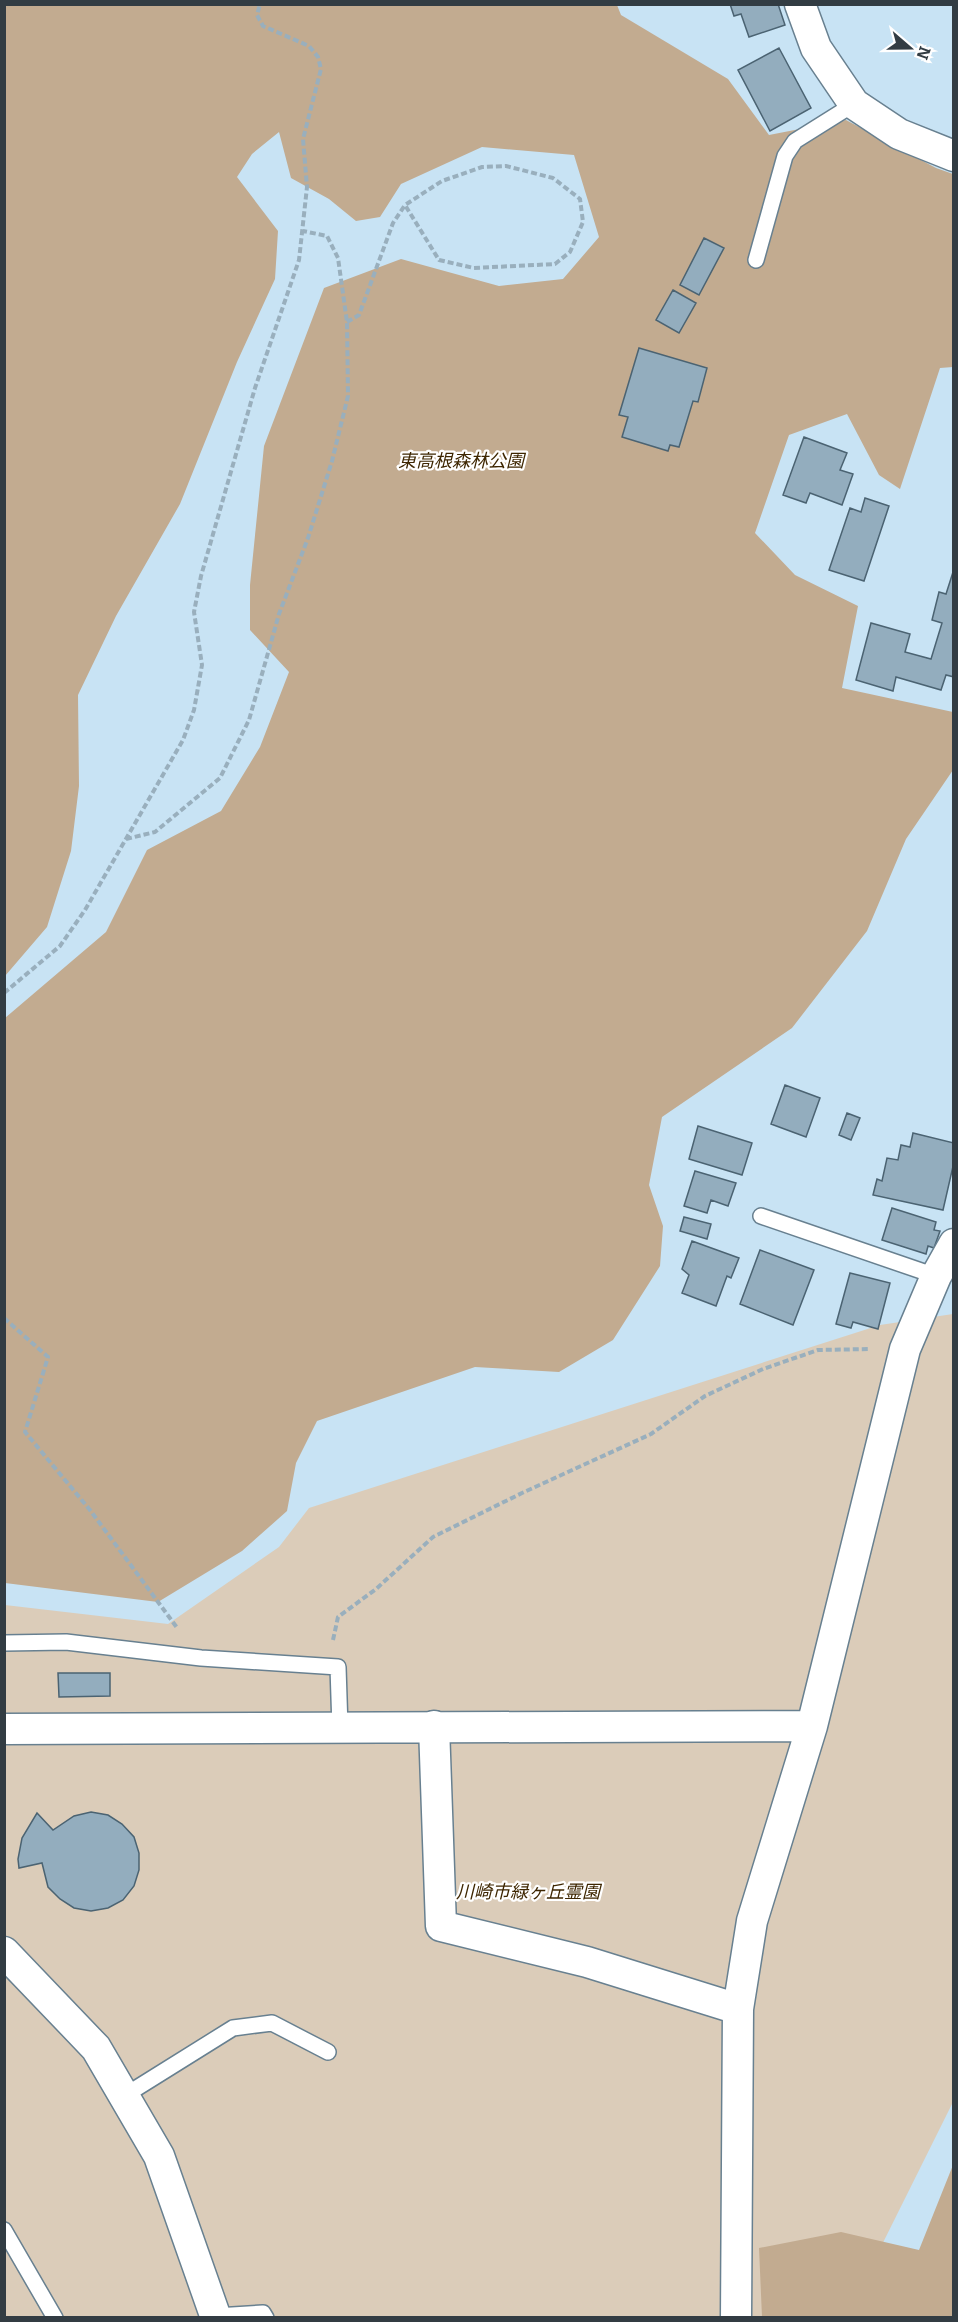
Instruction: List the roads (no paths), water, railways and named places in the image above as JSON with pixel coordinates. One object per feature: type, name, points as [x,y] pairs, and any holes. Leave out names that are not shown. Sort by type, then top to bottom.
[{"type":"street","points":[[800,4],[816,48],[854,104],[899,134],[954,156]]},
{"type":"street","points":[[736,2318],[738,2009],[752,1922],[812,1726],[905,1349],[936,1276],[954,1244]]},
{"type":"street","points":[[434,1726],[441,1926],[587,1962],[738,2009]]},
{"type":"street","points":[[4,1729],[812,1726]]},
{"type":"street","points":[[4,1952],[96,2048],[159,2156],[216,2317]]},
{"type":"lane","points":[[756,260],[785,156],[795,141],[854,104]]},
{"type":"lane","points":[[761,1216],[936,1276]]},
{"type":"lane","points":[[4,1643],[66,1642],[201,1658],[338,1667],[340,1728]]},
{"type":"lane","points":[[124,2096],[233,2028],[272,2023],[328,2052]]},
{"type":"lane","points":[[4,2230],[55,2318]]},
{"type":"lane","points":[[216,2317],[263,2313],[266,2318]]},
{"type":"park label","name":"東高根森林公園","points":[[461,461]]},
{"type":"park label","name":"川崎市緑ヶ丘霊園","points":[[528,1892]]}]
